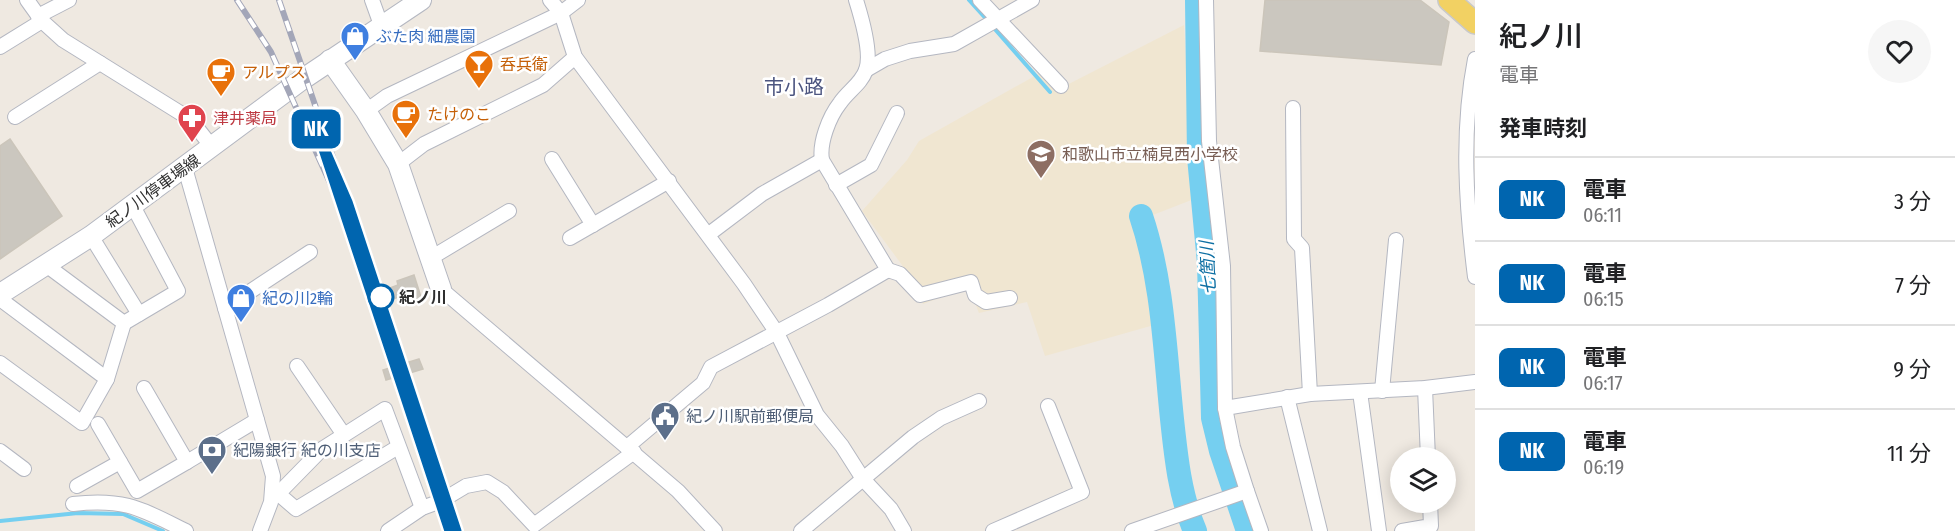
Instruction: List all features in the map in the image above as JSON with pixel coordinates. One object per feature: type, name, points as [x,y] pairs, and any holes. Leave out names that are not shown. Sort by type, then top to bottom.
[{"type":"main road","name":"紀ノ川停車場線","points":[[0,294],[91,236],[330,60],[421,0]]},
{"type":"main road","points":[[1449,0],[1475,23]]},
{"type":"main road","points":[[330,60],[366,111],[398,164],[441,289]]},
{"type":"street","points":[[27,0],[40,18],[63,40],[190,119],[212,147]]},
{"type":"street","points":[[0,47],[69,0]]},
{"type":"street","points":[[372,0],[381,25]]},
{"type":"street","points":[[550,0],[561,13],[574,57],[709,234],[777,333],[817,415],[842,446],[863,479],[891,509],[904,531]]},
{"type":"street","points":[[366,111],[387,96],[561,13],[578,0]]},
{"type":"street","points":[[856,0],[868,59],[866,70],[858,84],[839,103],[828,126],[821,152],[822,160],[888,270],[900,274],[920,295],[971,282],[975,295],[986,302],[1010,298]]},
{"type":"street","points":[[980,0],[992,21],[1061,86]]},
{"type":"street","points":[[866,70],[885,58],[910,51],[954,44],[1032,0]]},
{"type":"street","points":[[1206,0],[1209,141],[1223,266],[1225,408],[1241,494],[1261,531]]},
{"type":"street","points":[[398,164],[424,144],[543,85],[574,57]]},
{"type":"street","points":[[1475,59],[1465,130],[1469,225],[1475,277]]},
{"type":"street","points":[[15,117],[100,63]]},
{"type":"street","points":[[1293,108],[1294,239],[1302,248],[1310,394]]},
{"type":"street","points":[[836,185],[871,165],[897,113]]},
{"type":"street","points":[[552,159],[593,225]]},
{"type":"street","points":[[709,234],[762,194],[822,160]]},
{"type":"street","points":[[185,168],[276,492],[296,509],[398,447]]},
{"type":"street","points":[[570,238],[669,181]]},
{"type":"street","points":[[0,363],[82,423],[107,379],[124,323],[178,291],[133,206]]},
{"type":"street","points":[[429,259],[509,211]]},
{"type":"street","points":[[91,236],[139,314]]},
{"type":"street","points":[[1382,391],[1396,240]]},
{"type":"street","points":[[225,308],[310,252]]},
{"type":"street","points":[[46,265],[124,323]]},
{"type":"street","points":[[388,531],[422,508],[441,501],[465,486],[487,482],[503,492],[530,528],[630,450],[703,383],[711,367],[777,333],[888,270]]},
{"type":"street","points":[[441,289],[678,491],[715,531]]},
{"type":"street","points":[[0,299],[107,379]]},
{"type":"street","points":[[297,366],[344,435]]},
{"type":"street","points":[[1225,408],[1310,394],[1425,388],[1475,382]]},
{"type":"street","points":[[144,388],[187,462]]},
{"type":"street","points":[[1425,388],[1428,447]]},
{"type":"street","points":[[1360,392],[1379,531]]},
{"type":"street","points":[[1287,398],[1320,531]]},
{"type":"street","points":[[801,531],[886,457],[941,418],[979,401]]},
{"type":"street","points":[[993,531],[1082,492],[1048,406]]},
{"type":"street","points":[[260,531],[276,492],[322,449],[385,409],[422,508]]},
{"type":"street","points":[[98,424],[137,491],[257,420]]},
{"type":"street","points":[[0,451],[24,469]]},
{"type":"street","points":[[77,486],[120,462]]},
{"type":"street","points":[[1132,531],[1241,494]]},
{"type":"street","points":[[74,504],[119,502],[135,506],[186,531]]},
{"type":"street","points":[[1402,531],[1431,526],[1430,513]]},
{"type":"shaded area","name":"和歌山市立楠見西小学校","points":[[1184,25],[1194,199],[1135,222],[1154,325],[1045,356],[1027,302],[979,313],[969,287],[923,304],[902,265],[862,211],[907,160],[919,141],[1040,73],[1057,90]]},
{"type":"building","points":[[1265,0],[1420,0],[1449,22],[1441,65],[1260,51]]},
{"type":"building","points":[[10,139],[62,216],[0,259],[0,146]]},
{"type":"building","points":[[414,275],[422,300],[407,305],[404,295],[393,299],[390,288],[398,285],[397,281]]},
{"type":"building","points":[[419,359],[423,369],[386,380],[383,370]]},
{"type":"waterway","points":[[969,0],[988,21]]},
{"type":"waterway","name":"七箇川","points":[[1197,0],[1199,157],[1209,263],[1213,418],[1221,451],[1248,531]]},
{"type":"waterway","points":[[993,27],[1050,92]]},
{"type":"waterway","points":[[1141,216],[1159,291],[1179,476],[1195,531]]},
{"type":"waterway","points":[[0,521],[78,513],[123,514],[163,531]]},
{"type":"railway","points":[[237,0],[271,52],[344,214]]},
{"type":"railway","points":[[279,0],[393,332],[457,531]]},
{"type":"train","name":"NK","points":[[449,531],[441,501],[316,128],[348,202],[448,498],[457,531]]},
{"type":"place","name":"ぶた肉 細農園","points":[[355,62]]},
{"type":"place","name":"呑兵衛","points":[[479,90]]},
{"type":"place","name":"アルプス","points":[[221,98]]},
{"type":"place","name":"たけのこ","points":[[406,140]]},
{"type":"place","name":"津井薬局","points":[[192,144]]},
{"type":"place","name":"和歌山市立楠見西小学校","points":[[1041,180]]},
{"type":"place","name":"紀ノ川","points":[[381,297]]},
{"type":"place","name":"紀の川2輪","points":[[241,324]]},
{"type":"place","name":"紀ノ川駅前郵便局","points":[[665,442]]},
{"type":"place","name":"紀陽銀行 紀の川支店","points":[[212,476]]},
{"type":"district","name":"市小路","points":[[794,87]]}]
